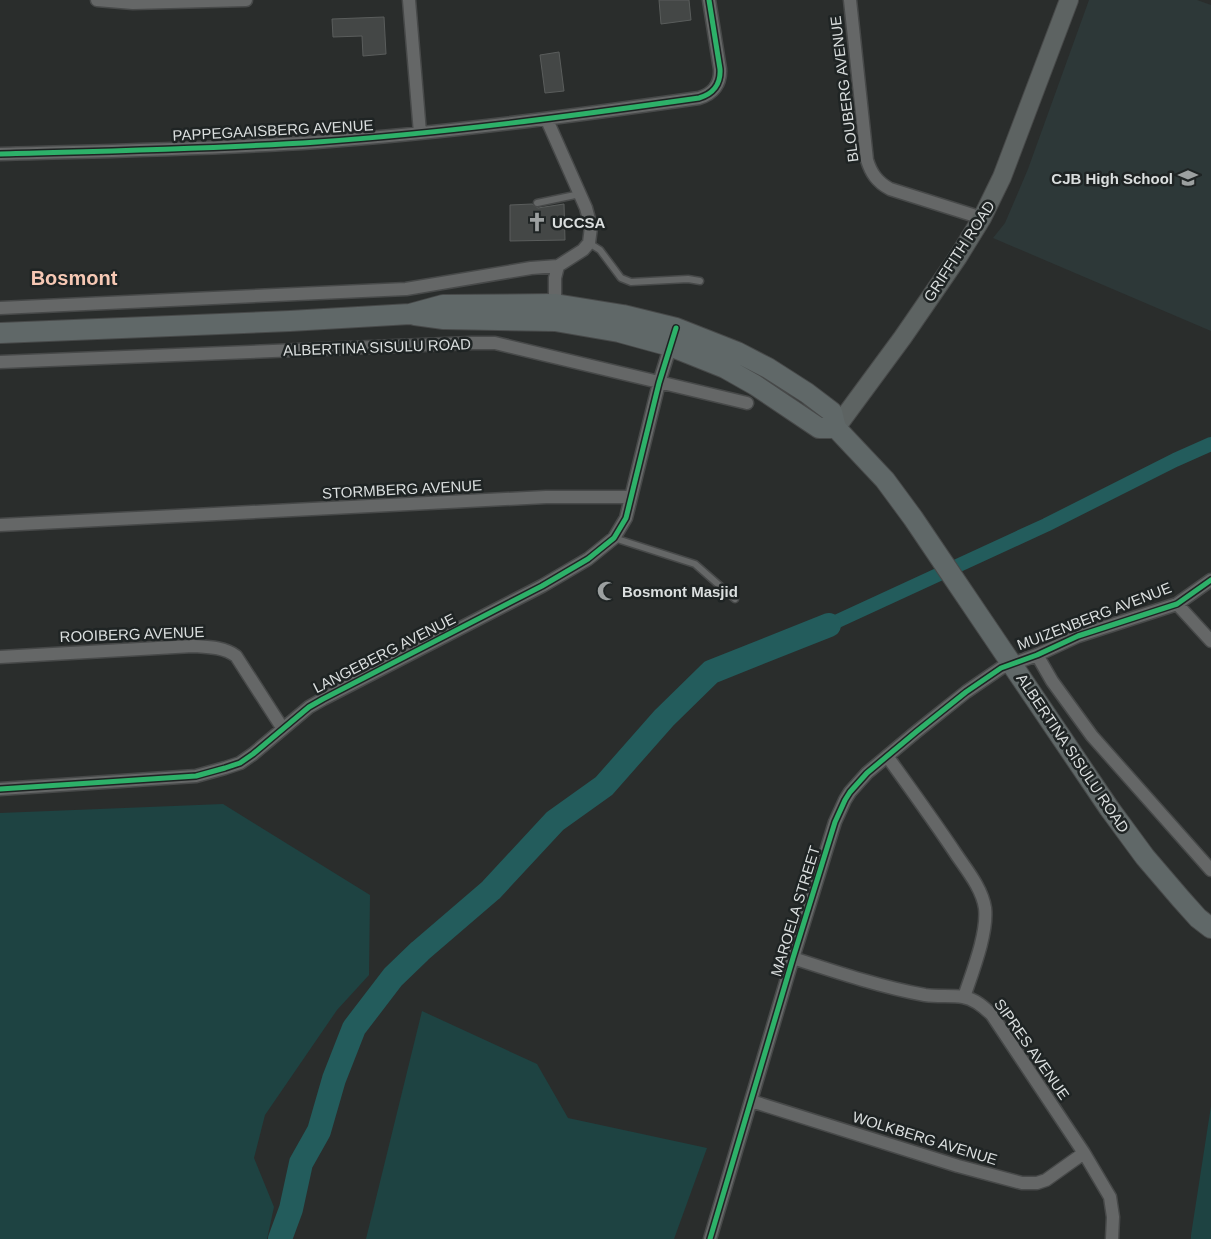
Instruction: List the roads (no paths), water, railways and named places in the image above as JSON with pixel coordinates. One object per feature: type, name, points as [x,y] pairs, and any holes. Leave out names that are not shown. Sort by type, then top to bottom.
[{"type":"main road","name":"ALBERTINA SISULU ROAD","points":[[0,332],[290,321],[410,314],[443,305],[555,313],[619,332],[673,337],[724,368],[755,384],[819,428],[836,428],[885,480],[913,518],[1109,808],[1140,850],[1181,899],[1198,918],[1211,928]]},
{"type":"street","points":[[98,0],[133,3],[246,0]]},
{"type":"street","points":[[409,0],[420,133]]},
{"type":"street","name":"PAPPEGAAISBERG AVENUE","points":[[0,154],[315,142],[547,120],[699,98],[712,91],[718,85],[720,74],[709,0]]},
{"type":"street","name":"BLOUBERG AVENUE","points":[[850,0],[867,160],[872,174],[882,185],[890,189],[982,218]]},
{"type":"street","name":"GRIFFITH ROAD","points":[[836,428],[903,337],[958,257],[982,218],[1002,177],[1069,0]]},
{"type":"street","points":[[0,308],[406,289],[530,268],[558,266],[574,256],[589,243],[591,222],[547,120]]},
{"type":"street","points":[[555,313],[555,278],[558,266]]},
{"type":"street","points":[[631,497],[659,383],[673,337]]},
{"type":"street","name":"ALBERTINA SISULU ROAD","points":[[0,362],[495,343],[747,403]]},
{"type":"street","name":"STORMBERG AVENUE","points":[[0,525],[546,498],[631,497]]},
{"type":"street","name":"LANGEBERG AVENUE","points":[[0,789],[196,776],[240,763],[254,754],[309,707],[542,586],[588,559],[614,538],[626,518],[631,497]]},
{"type":"street","name":"MUIZENBERG AVENUE","points":[[1012,664],[1078,636],[1177,604],[1211,580]]},
{"type":"street","points":[[1177,604],[1211,641]]},
{"type":"street","name":"ROOIBERG AVENUE","points":[[0,657],[193,646],[220,648],[236,656],[283,729]]},
{"type":"street","name":"ALBERTINA SISULU ROAD","points":[[1037,654],[1052,681],[1092,736],[1211,870]]},
{"type":"street","name":"MAROELA STREET","points":[[710,1239],[793,958],[835,822],[845,800],[867,773],[887,756],[985,678],[1012,664]]},
{"type":"street","points":[[793,958],[914,993],[941,997],[964,997],[976,961],[985,920],[985,907],[970,875],[887,756]]},
{"type":"street","name":"SIPRES AVENUE","points":[[964,997],[979,1003],[992,1015],[1084,1153],[1110,1197],[1114,1216],[1112,1239]]},
{"type":"street","name":"WOLKBERG AVENUE","points":[[751,1101],[958,1166],[1022,1183],[1038,1184],[1084,1153]]},
{"type":"lane","points":[[537,203],[580,194]]},
{"type":"lane","points":[[589,243],[600,250],[621,278],[632,282],[688,279],[700,281]]},
{"type":"lane","points":[[614,538],[695,564],[735,599]]},
{"type":"waterway","points":[[829,625],[1046,525],[1175,460],[1211,444]]},
{"type":"waterway","points":[[280,1239],[291,1209],[301,1163],[319,1131],[334,1079],[354,1028],[393,977],[420,951],[491,890],[555,821],[604,786],[664,718],[711,672],[829,625]]},
{"type":"place","name":"CJB High School","points":[[1188,178]]},
{"type":"place","name":"UCCSA","points":[[537,222]]},
{"type":"place","name":"Bosmont Masjid","points":[[607,591]]},
{"type":"district","name":"Bosmont","points":[[74,278]]}]
